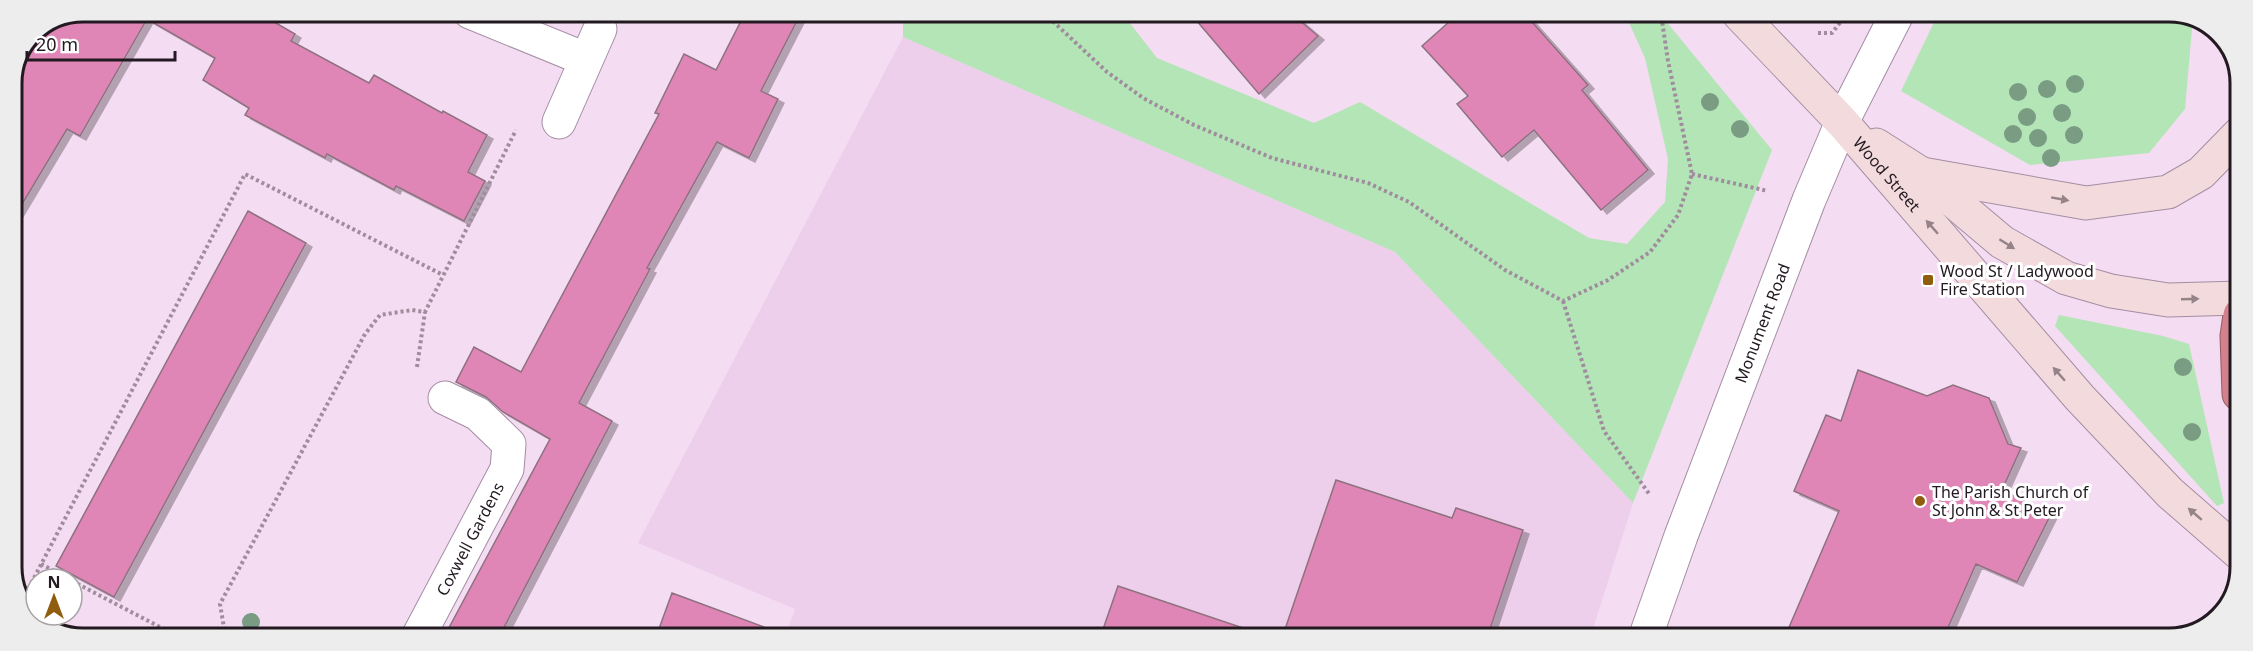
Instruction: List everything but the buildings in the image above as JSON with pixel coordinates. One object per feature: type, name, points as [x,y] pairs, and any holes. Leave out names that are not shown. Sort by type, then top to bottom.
[{"type":"main road","points":[[1747,22],[1842,122]]},
{"type":"main road","name":"Wood Street","points":[[1842,122],[1920,173],[2002,242],[2066,278],[2111,291],[2168,300],[2230,298]]},
{"type":"main road","name":"Wood Street","points":[[1842,122],[2080,398],[2170,493],[2230,545]]},
{"type":"main road","points":[[1920,173],[2086,203],[2097,202],[2168,192],[2201,173],[2230,143]]},
{"type":"street","points":[[494,22],[585,59]]},
{"type":"street","name":"Monument Road","points":[[1649,626],[1809,200],[1842,122],[1893,22]]},
{"type":"street","points":[[559,122],[600,29]]},
{"type":"street","name":"Coxwell Gardens","points":[[423,628],[507,469],[508,444],[478,414],[445,398]]},
{"type":"path","points":[[1054,22],[1107,72],[1143,98],[1194,125],[1272,158],[1368,183],[1409,202],[1505,270],[1563,301],[1604,431],[1681,536]]},
{"type":"path","points":[[1563,301],[1608,280],[1650,252],[1678,215],[1692,174],[1668,61],[1662,22]]},
{"type":"path","points":[[1814,33],[1832,33],[1840,22]]},
{"type":"path","points":[[224,628],[220,604],[365,334],[380,315],[412,310],[425,312],[521,121]]},
{"type":"path","points":[[27,591],[245,174],[443,276]]},
{"type":"path","points":[[1692,174],[1809,200]]},
{"type":"path","points":[[41,564],[46,567]]},
{"type":"path","points":[[84,587],[162,628]]},
{"type":"shaded area","points":[[903,37],[1395,252],[1633,503],[1593,628],[788,628],[795,609],[638,543]]},
{"type":"green space","points":[[903,22],[1129,22],[1157,58],[1314,123],[1360,102],[1589,238],[1627,244],[1665,202],[1668,159],[1645,58],[1629,22],[1667,22],[1772,150],[1633,503],[1395,252],[903,37]]},
{"type":"green space","points":[[1934,22],[2170,22],[2192,27],[2185,109],[2149,153],[2030,165],[1901,91]]},
{"type":"green space","points":[[2059,315],[2163,336],[2189,344],[2224,503],[2217,506],[2055,326]]},
{"type":"place","name":"Wood St / Ladywood Fire Station","points":[[1928,280]]},
{"type":"place","name":"The Parish Church of St John & St Peter","points":[[1920,501]]}]
